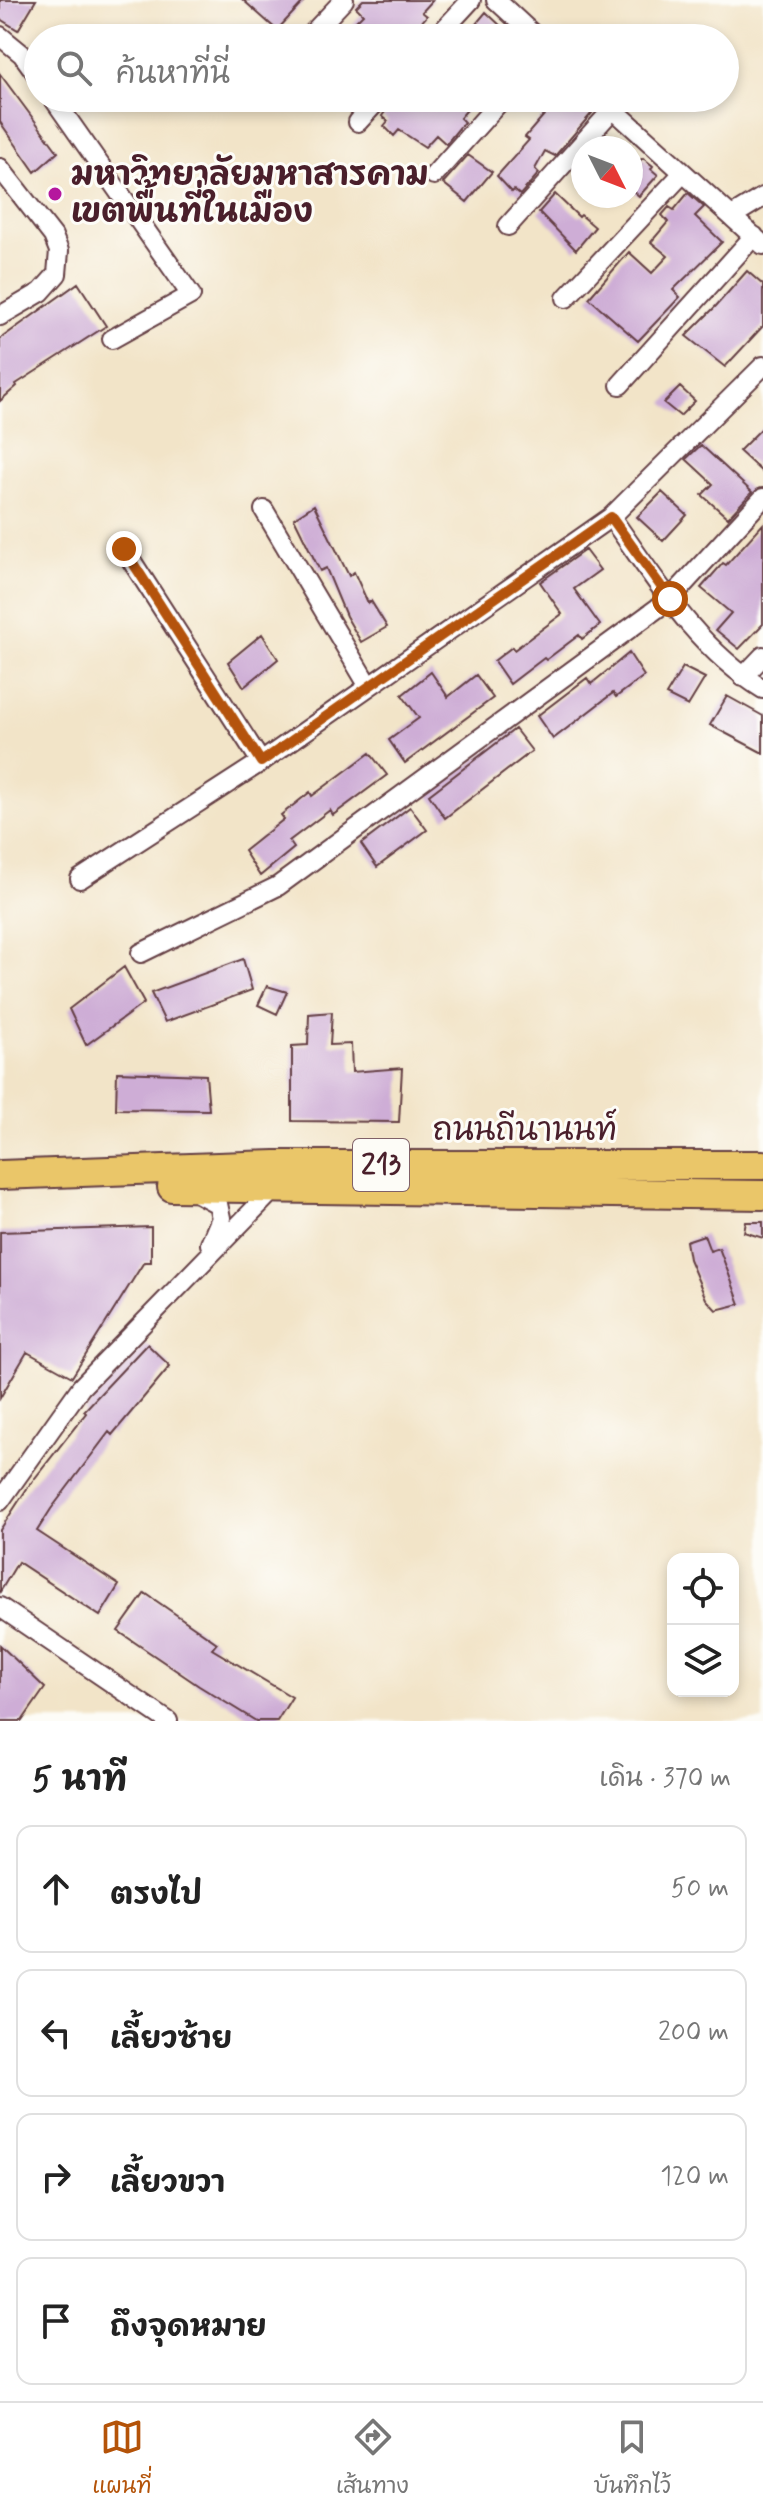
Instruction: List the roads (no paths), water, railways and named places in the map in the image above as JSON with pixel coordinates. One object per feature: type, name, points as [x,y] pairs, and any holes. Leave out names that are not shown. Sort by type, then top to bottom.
[{"type":"main road","name":"ถนนถีนานนท์","points":[[0,1175],[275,1165],[763,1165]]},
{"type":"main road","name":"ถนนถีนานนท์","points":[[0,1192],[185,1187],[763,1195]]},
{"type":"street","points":[[321,24],[344,0]]},
{"type":"street","points":[[449,24],[471,0]]},
{"type":"street","points":[[496,0],[522,24]]},
{"type":"street","points":[[0,36],[24,57]]},
{"type":"street","points":[[63,112],[191,295],[112,339]]},
{"type":"street","points":[[358,122],[367,112]]},
{"type":"street","points":[[434,175],[490,112]]},
{"type":"street","points":[[508,226],[601,112]]},
{"type":"street","points":[[616,112],[758,241],[620,385]]},
{"type":"street","points":[[0,168],[53,236],[59,251],[57,274],[41,292],[0,316]]},
{"type":"street","points":[[566,298],[683,173]]},
{"type":"street","points":[[732,216],[763,197]]},
{"type":"street","points":[[80,879],[261,762],[611,517],[760,373]]},
{"type":"street","points":[[141,953],[278,886],[670,599],[763,498]]},
{"type":"street","points":[[264,510],[368,685]]},
{"type":"street","points":[[611,517],[670,599],[718,656],[763,689]]},
{"type":"street","points":[[124,549],[261,762]]},
{"type":"street","points":[[743,677],[763,656]]},
{"type":"street","points":[[185,1187],[218,1204],[221,1218],[214,1238],[193,1270]]},
{"type":"street","points":[[0,1501],[81,1387],[275,1188]]},
{"type":"street","points":[[0,1607],[168,1721]]},
{"type":"place","name":"มหาวิทยาลัยมหาสารคาม เขตพื้นที่ในเมือง","points":[[55,194]]}]
